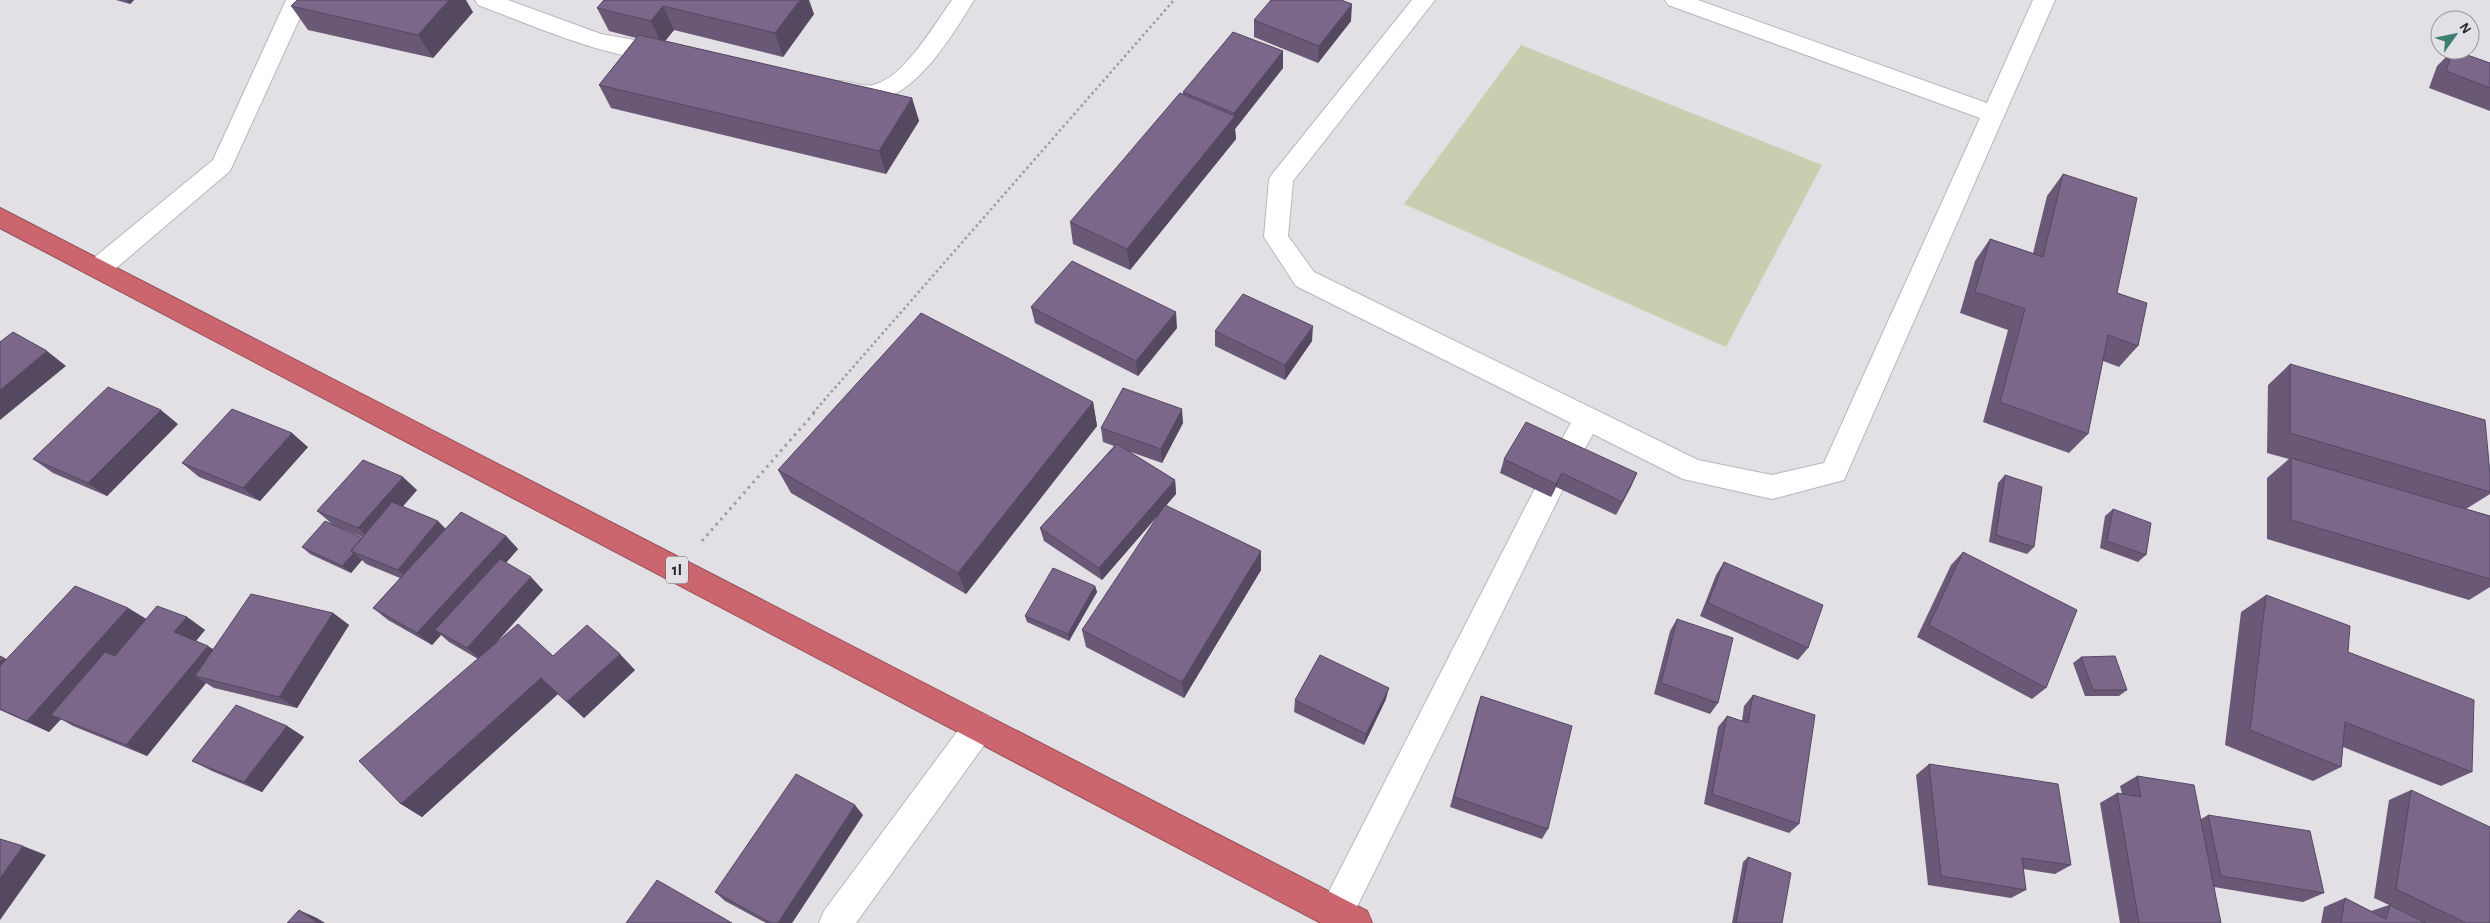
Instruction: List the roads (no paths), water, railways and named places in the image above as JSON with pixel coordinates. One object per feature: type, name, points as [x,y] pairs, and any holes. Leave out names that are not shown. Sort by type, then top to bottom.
[{"type":"highway","name":"1I","points":[[0,217],[1346,918]]},
{"type":"street","points":[[99,268],[222,165],[296,0]]},
{"type":"street","points":[[486,0],[595,39],[650,51],[690,54]]},
{"type":"street","points":[[819,82],[866,94],[891,88],[910,71],[963,0]]},
{"type":"street","points":[[1424,0],[1281,180],[1276,237],[1305,279],[1693,471],[1772,487],[1834,472],[2044,0]]},
{"type":"street","points":[[1676,0],[1994,114]]},
{"type":"street","points":[[1346,918],[1559,469],[1588,419]]},
{"type":"street","points":[[836,923],[980,727]]}]
